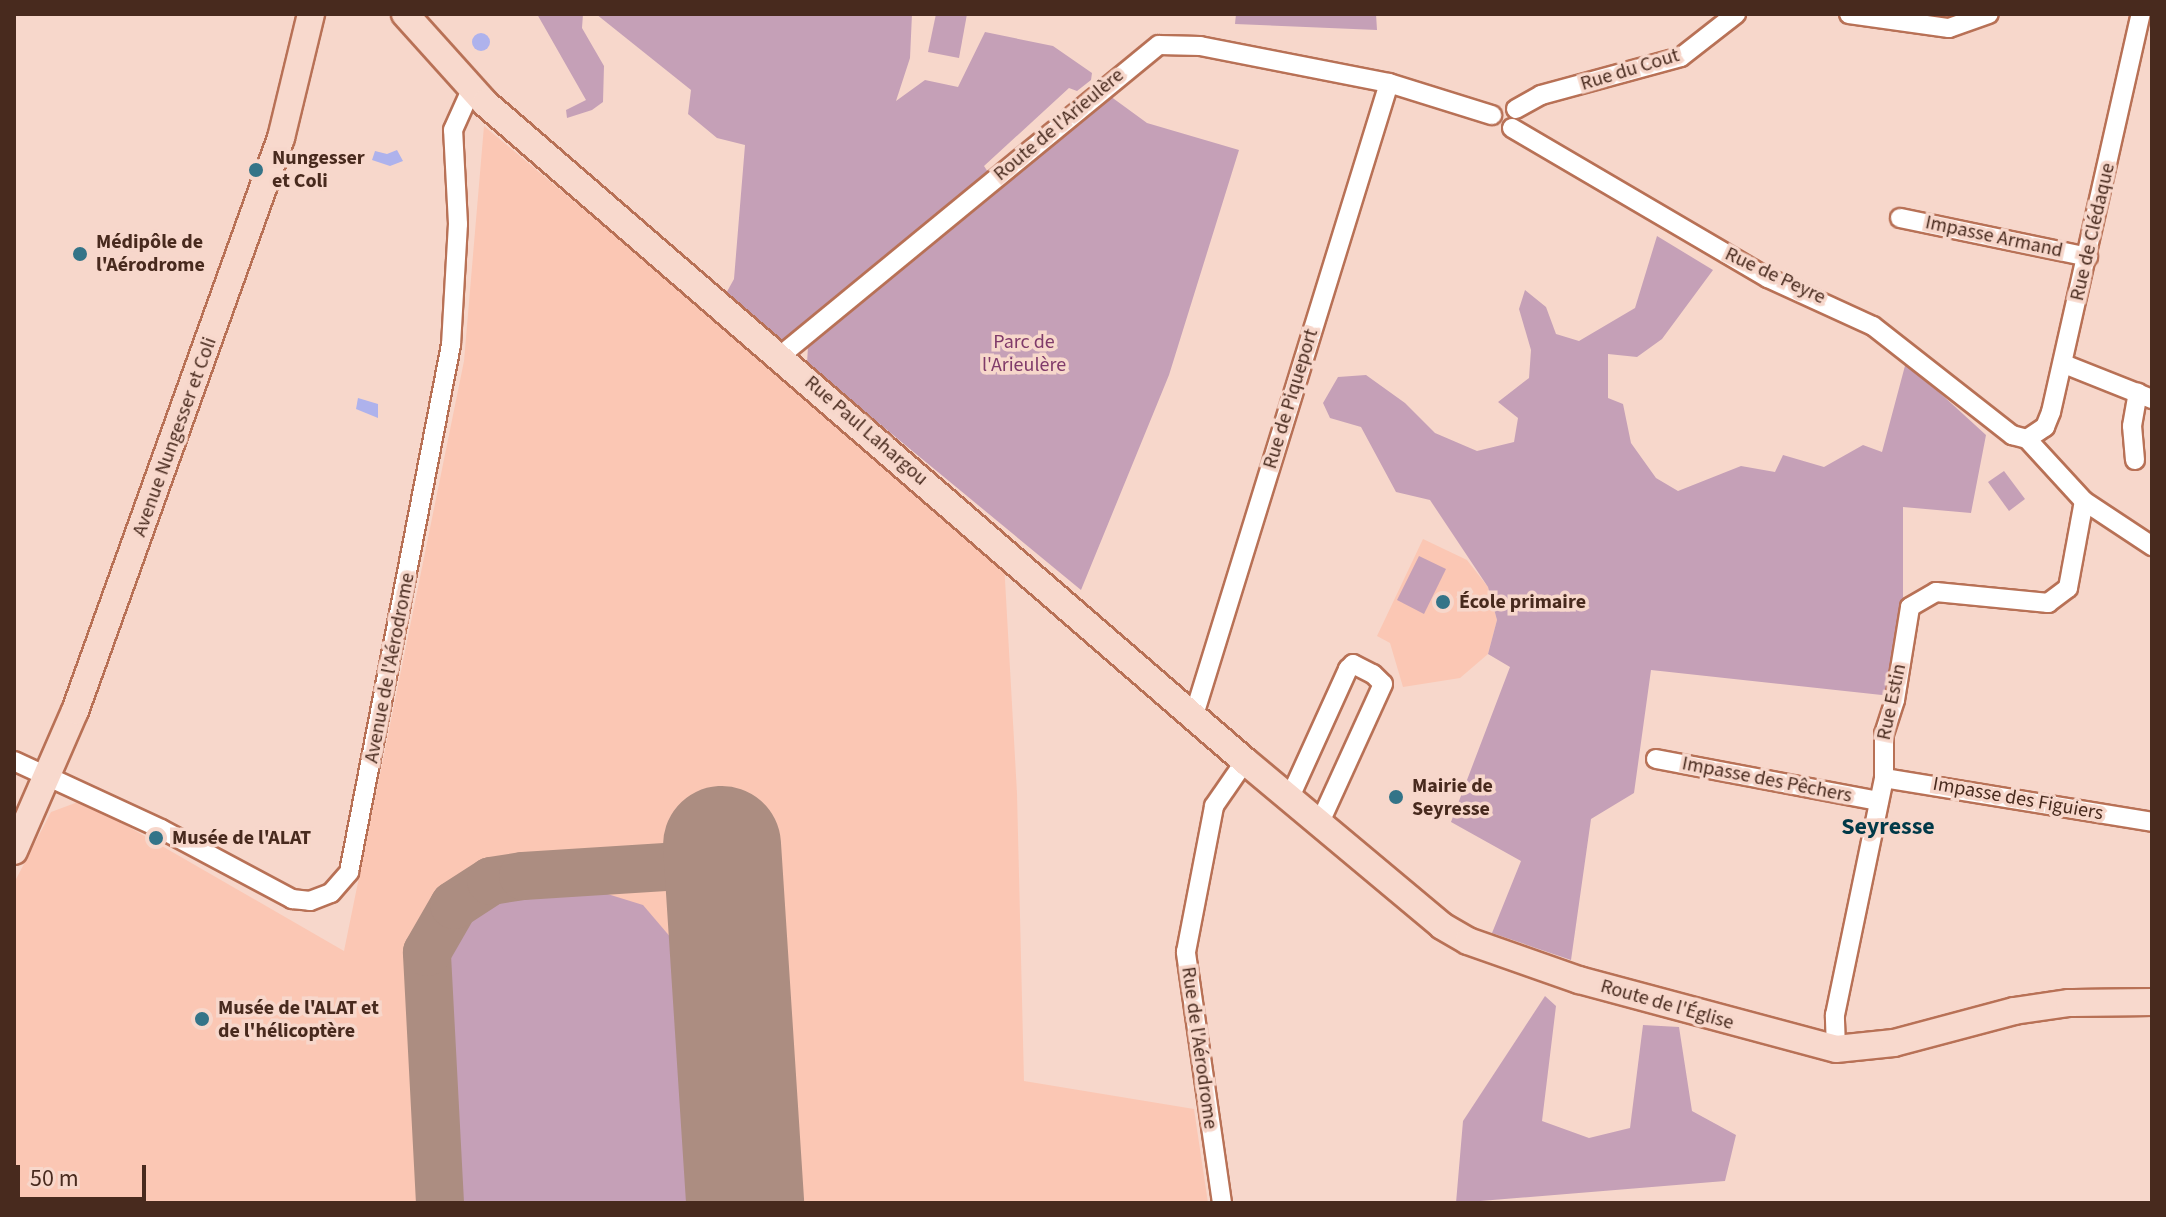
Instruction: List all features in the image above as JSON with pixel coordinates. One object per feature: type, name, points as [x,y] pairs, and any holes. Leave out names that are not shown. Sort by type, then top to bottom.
[{"type":"street","name":"Avenue Nungesser et Coli","points":[[14,851],[50,774],[281,138],[311,14]]},
{"type":"street","name":"Rue Paul Lahargou","points":[[405,14],[478,96],[1245,761]]},
{"type":"street","name":"Rue du Cout","points":[[1516,109],[1541,95],[1681,57],[1736,14]]},
{"type":"street","points":[[1849,14],[1949,28],[1989,14]]},
{"type":"street","name":"Rue de Clédaque","points":[[2027,439],[2045,427],[2064,364],[2141,14]]},
{"type":"street","name":"Route de l'Arieulère","points":[[780,356],[1159,45],[1200,46],[1389,83]]},
{"type":"street","name":"Rue de Peyre","points":[[1389,83],[1492,115],[1496,126],[1512,128],[1768,278],[1873,326],[1999,425],[2027,439],[2084,501],[2152,546]]},
{"type":"street","name":"Rue de Piqueport","points":[[1194,715],[1389,83]]},
{"type":"street","name":"Avenue de l'Aérodrome","points":[[14,761],[50,774],[292,899],[310,901],[331,893],[349,872],[451,345],[458,224],[453,130],[478,96]]},
{"type":"street","points":[[1492,115],[1502,104],[1516,109],[1512,128]]},
{"type":"street","name":"Impasse Armand","points":[[1900,218],[2088,257]]},
{"type":"street","points":[[2064,364],[2145,396],[2132,426],[2135,460]]},
{"type":"street","name":"Rue Estin","points":[[1836,1049],[1835,1015],[1884,778],[1884,734],[1895,700],[1910,607],[1936,592],[2048,603],[2068,588],[2084,501]]},
{"type":"street","points":[[1290,797],[1348,669],[1353,664],[1373,674],[1383,684],[1320,822]]},
{"type":"street","name":"Impasse des Pêchers","points":[[1656,759],[1879,801]]},
{"type":"street","name":"Route de l'Église","points":[[1245,761],[1442,926],[1468,941],[1579,980],[1836,1049],[1894,1043],[2014,1011],[2069,1003],[2152,1002]]},
{"type":"street","name":"Rue de l'Aérodrome","points":[[1222,1203],[1186,952],[1214,806],[1245,761]]},
{"type":"street","name":"Impasse des Figuiers","points":[[1884,778],[2152,822]]},
{"type":"shaded area","points":[[484,126],[1004,562],[1017,793],[1024,1081],[1194,1109],[1208,1203],[14,1203],[14,883],[51,812],[78,802],[96,808],[344,951],[464,361]]},
{"type":"shaded area","name":"École primaire","points":[[1423,539],[1467,560],[1488,587],[1497,620],[1488,654],[1460,678],[1403,687],[1390,643],[1377,636]]},
{"type":"green space","points":[[537,14],[583,14],[582,28],[604,66],[603,102],[592,110],[567,118],[566,110],[586,100]]},
{"type":"green space","points":[[596,14],[912,14],[910,58],[896,101],[925,80],[958,87],[985,32],[1053,46],[1092,73],[1091,80],[1077,91],[1069,88],[984,166],[988,172],[783,345],[724,297],[734,279],[745,145],[717,138],[688,114],[691,90]]},
{"type":"green space","points":[[936,14],[967,14],[959,58],[928,52]]},
{"type":"green space","points":[[1236,14],[1376,14],[1377,30],[1235,24]]},
{"type":"green space","name":"Parc de l'Arieulère","points":[[1110,96],[1147,123],[1239,150],[1169,375],[1081,590],[807,364],[808,346]]},
{"type":"green space","points":[[1657,236],[1713,270],[1662,339],[1637,357],[1608,354],[1608,398],[1623,404],[1631,443],[1656,478],[1678,491],[1741,466],[1775,472],[1783,455],[1824,467],[1863,445],[1882,452],[1906,362],[1986,435],[1971,513],[1903,507],[1903,601],[1891,696],[1651,670],[1634,793],[1591,819],[1571,960],[1492,933],[1521,861],[1451,822],[1510,667],[1488,654],[1497,620],[1488,587],[1430,500],[1396,492],[1361,427],[1330,418],[1323,403],[1338,377],[1366,375],[1405,403],[1435,433],[1477,451],[1514,442],[1518,418],[1498,402],[1529,378],[1531,350],[1519,309],[1525,290],[1546,307],[1556,334],[1579,341],[1635,308]]},
{"type":"green space","points":[[2004,471],[2025,499],[2009,511],[1988,482]]},
{"type":"green space","points":[[1419,556],[1446,569],[1424,614],[1397,600]]},
{"type":"green space","points":[[601,892],[643,905],[672,939],[691,1203],[459,1203],[448,950],[464,922],[488,902],[518,896]]},
{"type":"green space","points":[[1545,996],[1556,1006],[1542,1121],[1589,1138],[1630,1128],[1643,1025],[1679,1027],[1692,1111],[1736,1135],[1725,1181],[1456,1203],[1463,1121]]},
{"type":"water","points":[[481,33],[490,42],[481,51],[472,42]]},
{"type":"water","points":[[397,150],[403,161],[390,166],[372,160],[375,151],[387,154]]},
{"type":"water","points":[[358,398],[378,404],[378,418],[356,409]]},
{"type":"taxiway","points":[[440,1203],[427,952],[454,905],[491,881],[523,876],[697,865],[712,872],[722,886],[726,940]]},
{"type":"runway","points":[[722,845],[745,1203]]},
{"type":"place","name":"Nungesser et Coli","points":[[256,170]]},
{"type":"place","name":"Médipôle de l'Aérodrome","points":[[80,254]]},
{"type":"place","name":"École primaire","points":[[1443,602]]},
{"type":"place","name":"Mairie de Seyresse","points":[[1396,797]]},
{"type":"place","name":"Musée de l'ALAT","points":[[156,838]]},
{"type":"place","name":"Musée de l'ALAT et de l'hélicoptère","points":[[202,1019]]},
{"type":"district","name":"Seyresse","points":[[1888,827]]}]
